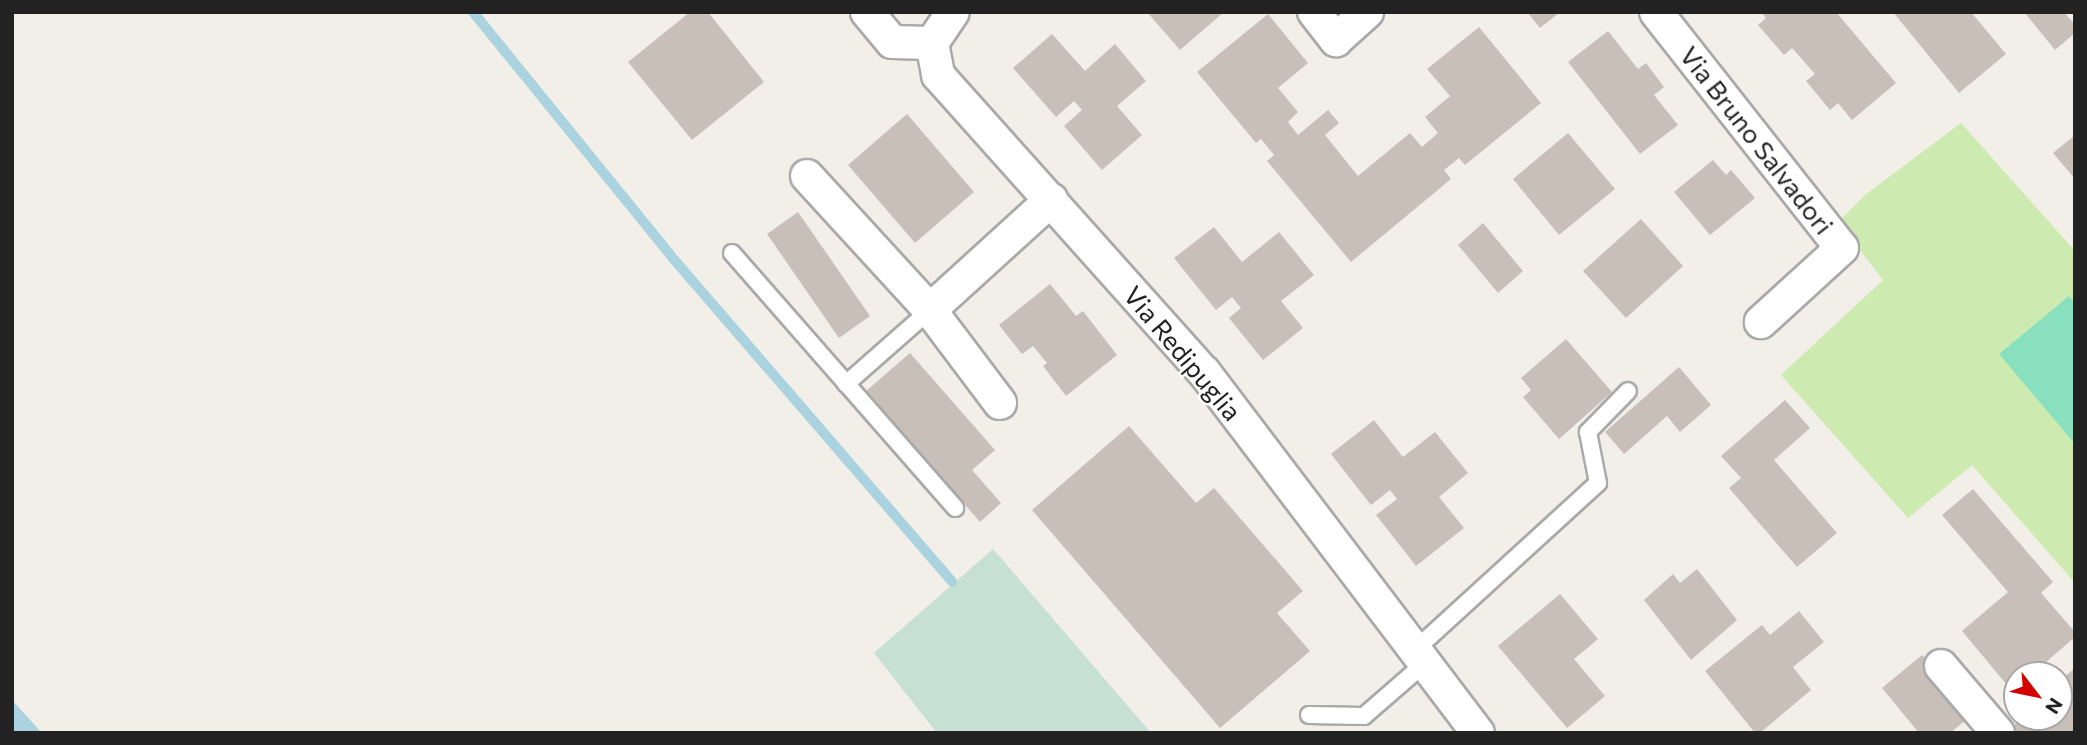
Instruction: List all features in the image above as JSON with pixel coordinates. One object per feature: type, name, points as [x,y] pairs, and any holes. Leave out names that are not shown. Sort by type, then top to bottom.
[{"type":"street","points":[[867,12],[892,42],[932,43],[953,12]]},
{"type":"street","points":[[1314,12],[1336,40],[1367,12]]},
{"type":"street","name":"Via Bruno Salvadori","points":[[1656,12],[1842,248],[1761,322]]},
{"type":"street","name":"Via Redipuglia","points":[[932,43],[938,75],[1204,372],[1478,733]]},
{"type":"street","points":[[807,176],[930,310],[1000,403]]},
{"type":"street","points":[[930,310],[1051,200]]},
{"type":"street","points":[[1941,667],[1998,733]]},
{"type":"lane","points":[[732,253],[955,508]]},
{"type":"lane","points":[[846,384],[930,310]]},
{"type":"lane","points":[[1309,715],[1364,716],[1420,656],[1598,483],[1588,432],[1628,391]]},
{"type":"green space","points":[[1961,123],[2075,251],[2075,583],[1972,465],[1908,518],[1781,375],[1883,280],[1838,222],[1865,195]]},
{"type":"green space","points":[[2069,296],[2075,303],[2075,444],[1999,354]]},
{"type":"green space","points":[[993,549],[1151,733],[937,733],[874,653]]},
{"type":"water","points":[[12,700],[42,733],[12,733]]},
{"type":"building","points":[[690,12],[708,12],[764,82],[692,140],[628,62]]},
{"type":"building","points":[[1147,12],[1224,12],[1180,50]]},
{"type":"building","points":[[1527,12],[1560,12],[1540,28]]},
{"type":"building","points":[[1761,12],[1836,12],[1896,83],[1852,120],[1838,103],[1830,110],[1806,81],[1815,74],[1792,48],[1784,55],[1758,25],[1766,18]]},
{"type":"building","points":[[1893,12],[1971,12],[2006,54],[1959,93]]},
{"type":"building","points":[[2024,12],[2064,12],[2075,25],[2075,33],[2055,50]]},
{"type":"building","points":[[1268,14],[1308,63],[1278,88],[1298,112],[1288,122],[1298,135],[1328,110],[1339,123],[1325,135],[1358,176],[1410,133],[1422,147],[1438,133],[1425,117],[1450,96],[1427,69],[1479,27],[1541,103],[1465,165],[1459,158],[1444,170],[1451,179],[1351,262],[1267,161],[1274,155],[1261,139],[1256,143],[1197,72]]},
{"type":"building","points":[[1608,31],[1638,69],[1646,63],[1664,87],[1654,95],[1678,125],[1640,154],[1568,62]]},
{"type":"building","points":[[1052,34],[1085,71],[1115,44],[1146,81],[1117,106],[1142,135],[1102,170],[1064,126],[1082,110],[1074,101],[1056,117],[1013,68]]},
{"type":"building","points":[[907,114],[974,192],[915,243],[848,165]]},
{"type":"building","points":[[1568,133],[1615,189],[1559,235],[1513,179]]},
{"type":"building","points":[[2075,135],[2075,179],[2053,153]]},
{"type":"building","points":[[1713,160],[1726,175],[1731,170],[1755,198],[1710,235],[1674,192]]},
{"type":"building","points":[[798,212],[870,316],[839,338],[767,234]]},
{"type":"building","points":[[1641,219],[1683,266],[1626,318],[1583,271]]},
{"type":"building","points":[[1483,223],[1523,271],[1498,293],[1458,245]]},
{"type":"building","points":[[1214,227],[1242,262],[1279,232],[1314,275],[1281,301],[1303,328],[1263,360],[1229,318],[1241,308],[1232,297],[1216,310],[1174,258]]},
{"type":"building","points":[[1050,284],[1076,316],[1083,311],[1117,355],[1066,396],[1043,366],[1047,363],[1033,346],[1022,354],[999,325]]},
{"type":"building","points":[[1566,339],[1612,392],[1559,439],[1523,397],[1531,390],[1521,378]]},
{"type":"building","points":[[910,353],[995,450],[972,470],[1001,503],[980,522],[866,391]]},
{"type":"building","points":[[1679,367],[1711,405],[1680,432],[1667,416],[1624,454],[1605,432]]},
{"type":"building","points":[[1785,400],[1810,428],[1774,460],[1837,533],[1797,567],[1729,488],[1741,478],[1721,456]]},
{"type":"building","points":[[1374,420],[1403,457],[1435,432],[1468,473],[1439,497],[1464,528],[1416,566],[1376,515],[1397,499],[1390,490],[1371,505],[1331,454]]},
{"type":"building","points":[[1129,426],[1196,503],[1214,488],[1303,591],[1277,613],[1310,651],[1220,728],[1032,510]]},
{"type":"building","points":[[1973,489],[2053,582],[2041,593],[2075,632],[2075,637],[2047,661],[2003,661],[2003,680],[1962,631],[2008,592],[1942,515]]},
{"type":"building","points":[[1697,569],[1737,620],[1691,660],[1644,600],[1673,574],[1680,583]]},
{"type":"building","points":[[1560,594],[1598,639],[1574,659],[1605,696],[1567,728],[1498,646]]},
{"type":"building","points":[[1799,611],[1824,642],[1793,667],[1811,690],[1760,733],[1755,733],[1705,671],[1762,625],[1770,635]]},
{"type":"building","points":[[1922,655],[1972,715],[1950,733],[1919,733],[1882,688]]},
{"type":"building","points":[[2075,668],[2075,733],[2007,733],[2073,731]]},
{"type":"waterway","points":[[473,12],[671,256],[952,582]]}]
